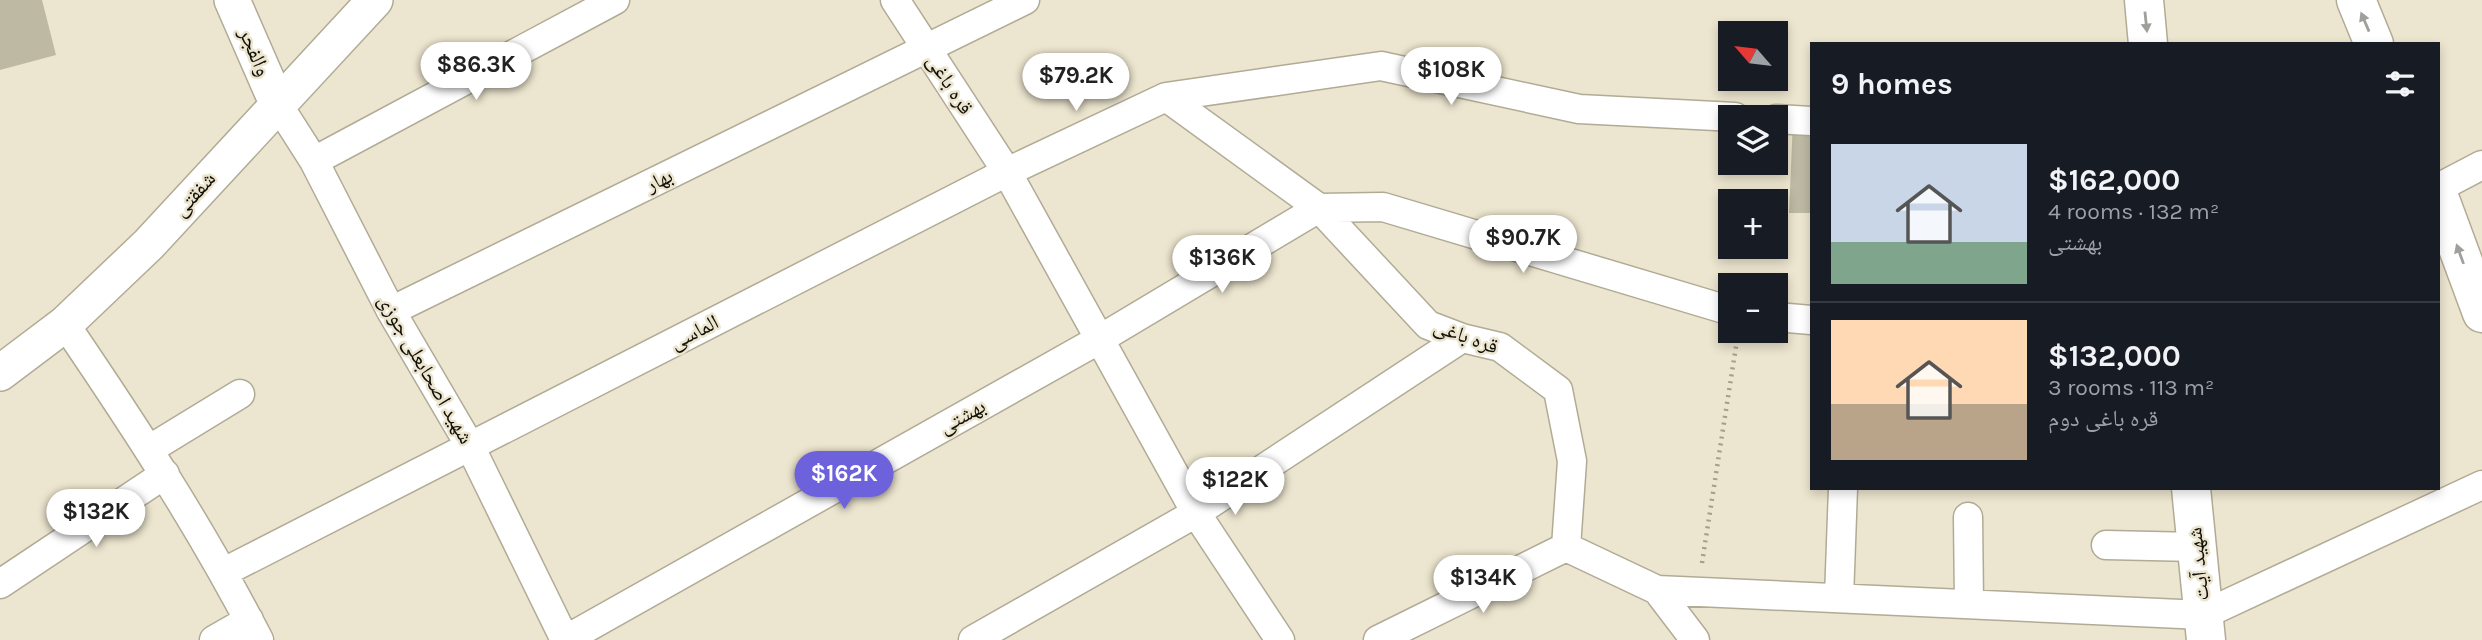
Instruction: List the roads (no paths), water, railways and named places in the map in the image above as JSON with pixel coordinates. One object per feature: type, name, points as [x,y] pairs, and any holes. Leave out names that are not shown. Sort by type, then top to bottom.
[{"type":"main road","points":[[2144,0],[2148,42]]},
{"type":"main road","points":[[2356,0],[2373,42]]},
{"type":"main road","points":[[2440,199],[2482,313]]},
{"type":"main road","name":"شهید آیت","points":[[2191,490],[2204,627]]},
{"type":"street","name":"والفجر","points":[[233,0],[277,103]]},
{"type":"street","name":"شفقتی","points":[[0,373],[65,324],[149,244],[375,0]]},
{"type":"street","points":[[314,161],[615,0]]},
{"type":"street","name":"قره باغی","points":[[895,0],[1007,172],[1196,513],[1280,640]]},
{"type":"street","name":"بهار","points":[[391,311],[1025,0]]},
{"type":"street","name":"الماسی","points":[[224,572],[1007,172],[1166,97],[1381,66],[1579,109],[1718,116]]},
{"type":"street","name":"قره باغی","points":[[1166,97],[1319,208],[1428,325],[1462,338],[1500,346],[1558,390],[1572,461],[1566,547]]},
{"type":"street","name":"شهید اصحابعلی جوزی","points":[[277,103],[314,161],[391,311],[470,446],[565,640]]},
{"type":"street","points":[[1788,120],[1810,121]]},
{"type":"street","points":[[2440,187],[2482,165]]},
{"type":"street","points":[[1319,208],[1383,207],[1718,308]]},
{"type":"street","name":"بهشتی","points":[[565,640],[1100,339],[1319,208]]},
{"type":"street","points":[[1788,318],[1810,320]]},
{"type":"street","points":[[65,324],[166,474],[224,572],[254,630],[214,640]]},
{"type":"street","points":[[973,640],[1196,513],[1462,338]]},
{"type":"street","points":[[150,449],[240,394]]},
{"type":"street","points":[[0,584],[166,474]]},
{"type":"street","points":[[1378,640],[1566,547],[1657,590],[1969,604],[2204,627],[2482,485]]},
{"type":"street","points":[[1839,598],[1843,490]]},
{"type":"street","points":[[1968,517],[1969,604]]},
{"type":"street","points":[[2106,545],[2196,547]]},
{"type":"street","points":[[1657,590],[1695,640]]}]
